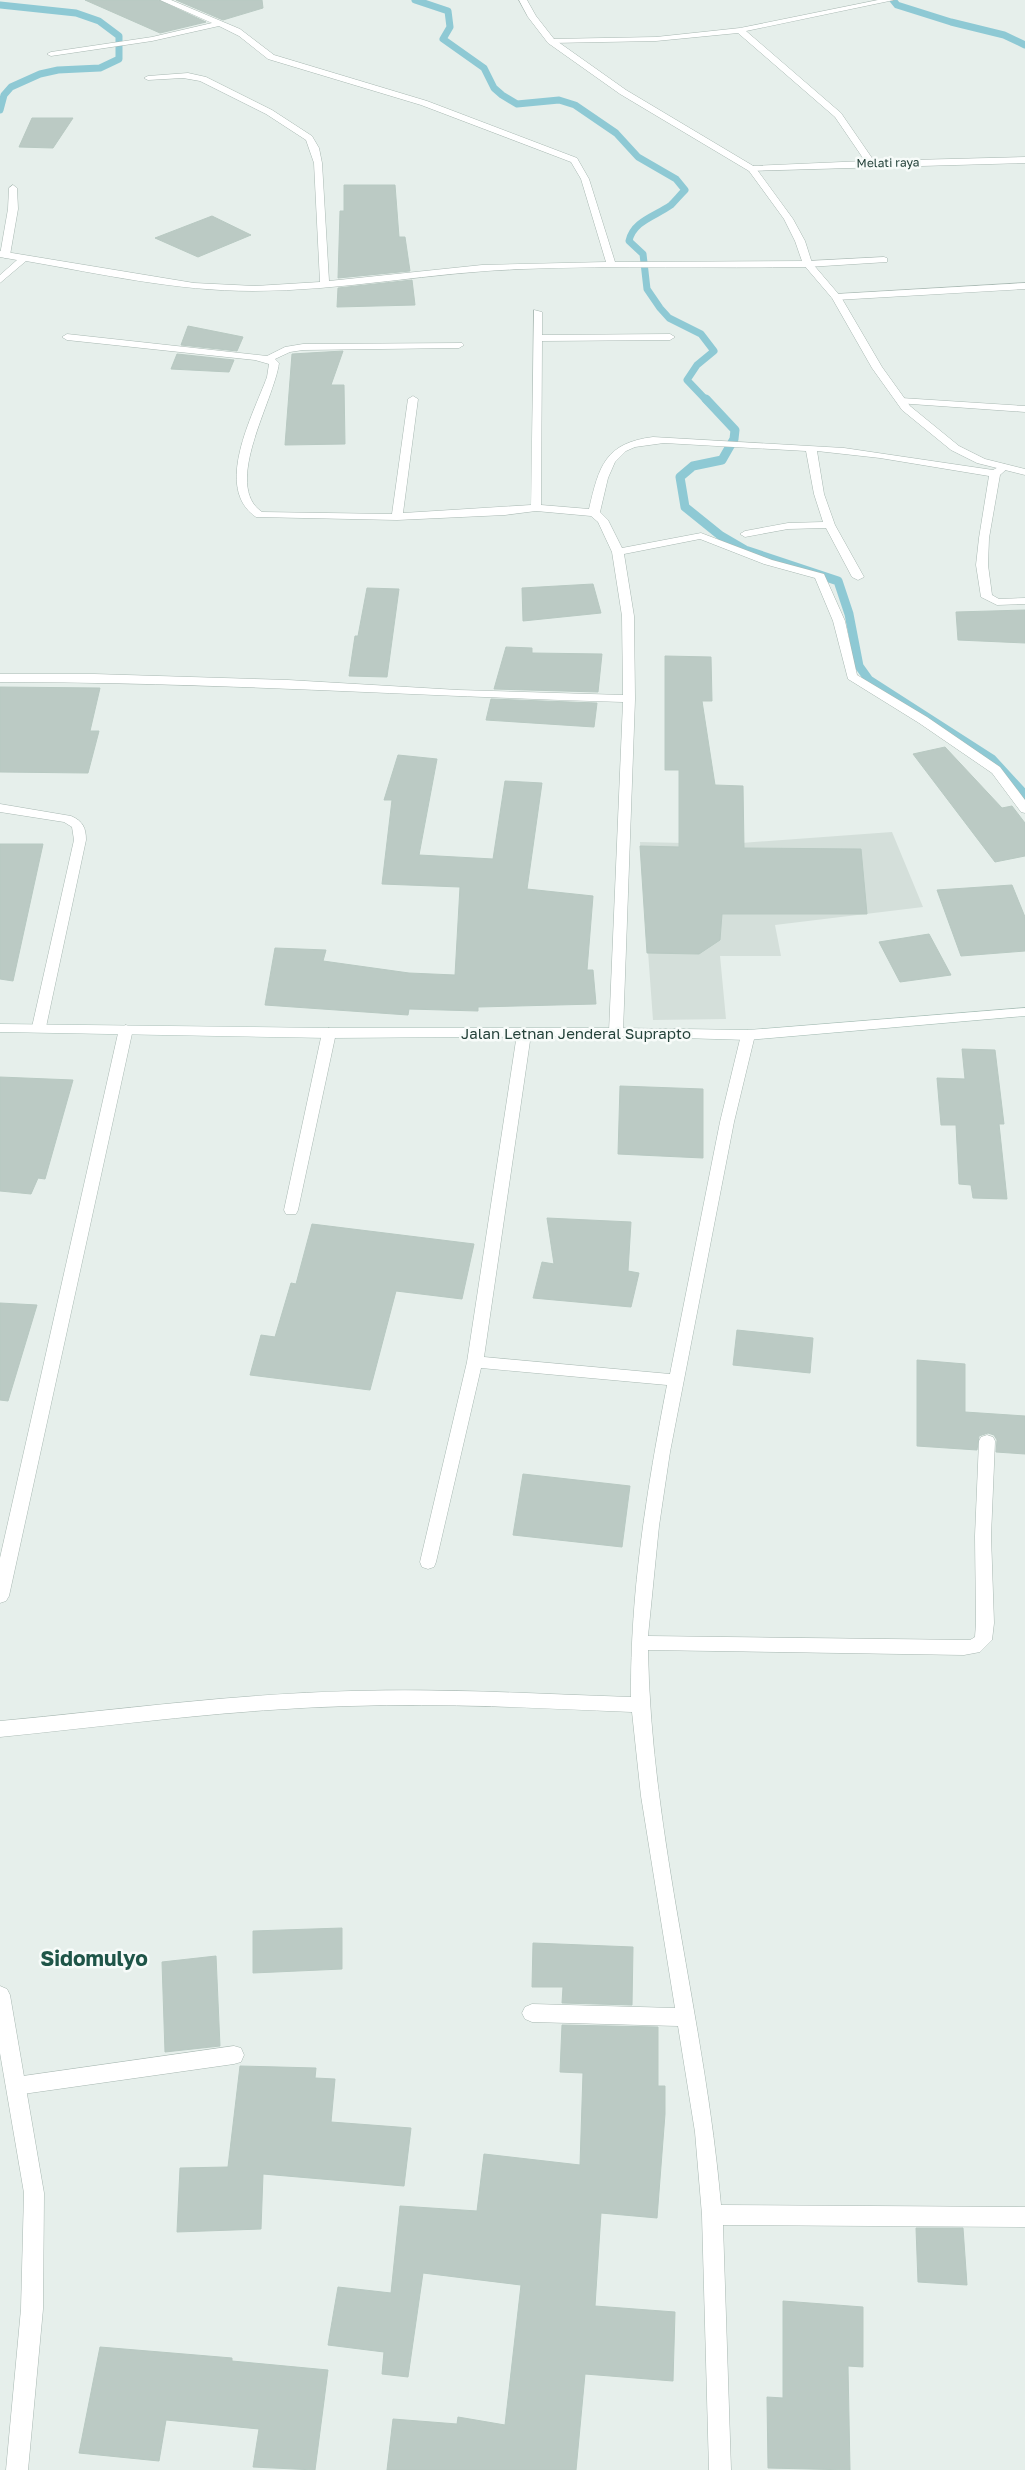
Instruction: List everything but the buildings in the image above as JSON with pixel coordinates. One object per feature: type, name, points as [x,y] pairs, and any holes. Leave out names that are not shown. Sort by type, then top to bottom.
[{"type":"street","points":[[164,0],[249,37],[262,52],[271,57],[424,103],[574,160],[585,179],[611,264]]},
{"type":"street","points":[[523,0],[532,17],[551,41],[623,92],[752,169],[788,218],[808,264],[836,297],[877,368],[901,401],[929,429],[955,448],[999,471]]},
{"type":"street","points":[[551,41],[656,39],[740,30],[887,0]]},
{"type":"street","points":[[50,54],[152,39],[219,24]]},
{"type":"street","points":[[740,30],[838,115],[871,163]]},
{"type":"street","points":[[148,78],[182,76],[200,78],[288,121],[306,136],[316,148],[318,163],[325,286]]},
{"type":"street","name":"Melati raya","points":[[752,169],[777,166],[1025,160]]},
{"type":"street","points":[[13,188],[13,209],[3,254],[213,287],[282,289],[325,286],[400,275],[482,268],[611,264],[808,264],[884,260]]},
{"type":"street","points":[[0,280],[24,258]]},
{"type":"street","points":[[836,297],[1025,286]]},
{"type":"street","points":[[536,508],[537,312]]},
{"type":"street","points":[[67,337],[268,359],[288,349],[303,347],[459,345]]},
{"type":"street","points":[[537,338],[670,337]]},
{"type":"street","points":[[268,359],[275,366],[244,456],[243,499],[249,508],[260,515],[397,517],[506,512],[536,508],[594,513],[603,520],[618,552],[628,616],[629,699],[616,1032]]},
{"type":"street","points":[[397,517],[413,399]]},
{"type":"street","points":[[901,401],[1025,409]]},
{"type":"street","points":[[594,513],[604,470],[623,448],[635,443],[654,440],[811,448],[999,471],[1025,472]]},
{"type":"street","points":[[811,448],[819,494],[830,525],[858,577]]},
{"type":"street","points":[[999,471],[984,538],[982,565],[987,597],[998,602],[1025,601]]},
{"type":"street","points":[[745,534],[788,526],[830,525]]},
{"type":"street","points":[[618,552],[701,536],[768,562],[820,576],[839,621],[852,677],[923,720],[996,770],[1025,810]]},
{"type":"street","points":[[0,678],[94,678],[288,684],[458,694],[629,699]]},
{"type":"street","points":[[0,808],[67,819],[74,821],[80,830],[78,850],[39,1027]]},
{"type":"street","name":"Jalan Letnan Jenderal Suprapto","points":[[0,1028],[39,1027],[329,1033],[524,1034],[616,1032],[748,1035],[1018,1013]]},
{"type":"street","points":[[0,1596],[126,1029]]},
{"type":"street","points":[[291,1210],[329,1033]]},
{"type":"street","points":[[428,1562],[475,1362],[524,1034]]},
{"type":"street","points":[[720,2470],[720,2389],[712,2215],[705,2132],[650,1796],[640,1705],[639,1643],[651,1526],[675,1380],[727,1122],[748,1035]]},
{"type":"street","points":[[475,1362],[675,1380]]},
{"type":"street","points":[[639,1643],[964,1648],[974,1646],[983,1640],[985,1623],[983,1536],[987,1441]]},
{"type":"street","points":[[0,1729],[231,1704],[320,1699],[436,1699],[640,1705]]},
{"type":"street","points":[[0,1995],[34,2193],[32,2309],[17,2470]]},
{"type":"street","points":[[532,2013],[685,2017]]},
{"type":"street","points":[[16,2086],[234,2055]]},
{"type":"street","points":[[712,2215],[1025,2217]]},
{"type":"shaded area","points":[[892,832],[923,907],[775,925],[781,956],[720,956],[726,1019],[653,1020],[640,842],[728,844]]},
{"type":"waterway","points":[[415,0],[448,11],[450,27],[443,39],[484,68],[494,88],[502,95],[517,104],[559,100],[575,105],[616,133],[638,157],[676,179],[685,190],[671,205],[635,228],[629,241],[643,254],[647,289],[660,308],[669,318],[701,334],[714,351],[697,365],[687,380],[707,401]]},
{"type":"waterway","points":[[893,0],[897,5],[951,22],[1004,35],[1025,45]]},
{"type":"waterway","points":[[0,5],[76,13],[99,21],[119,36],[119,59],[100,68],[58,70],[40,74],[11,87],[4,95],[0,110]]},
{"type":"waterway","points":[[706,399],[735,430],[734,439],[722,460],[693,466],[680,477],[685,507],[721,536],[745,550],[838,581],[849,614],[859,666],[869,680],[992,759],[1025,795]]},
{"type":"district","name":"Sidomulyo","points":[[94,1959]]}]
